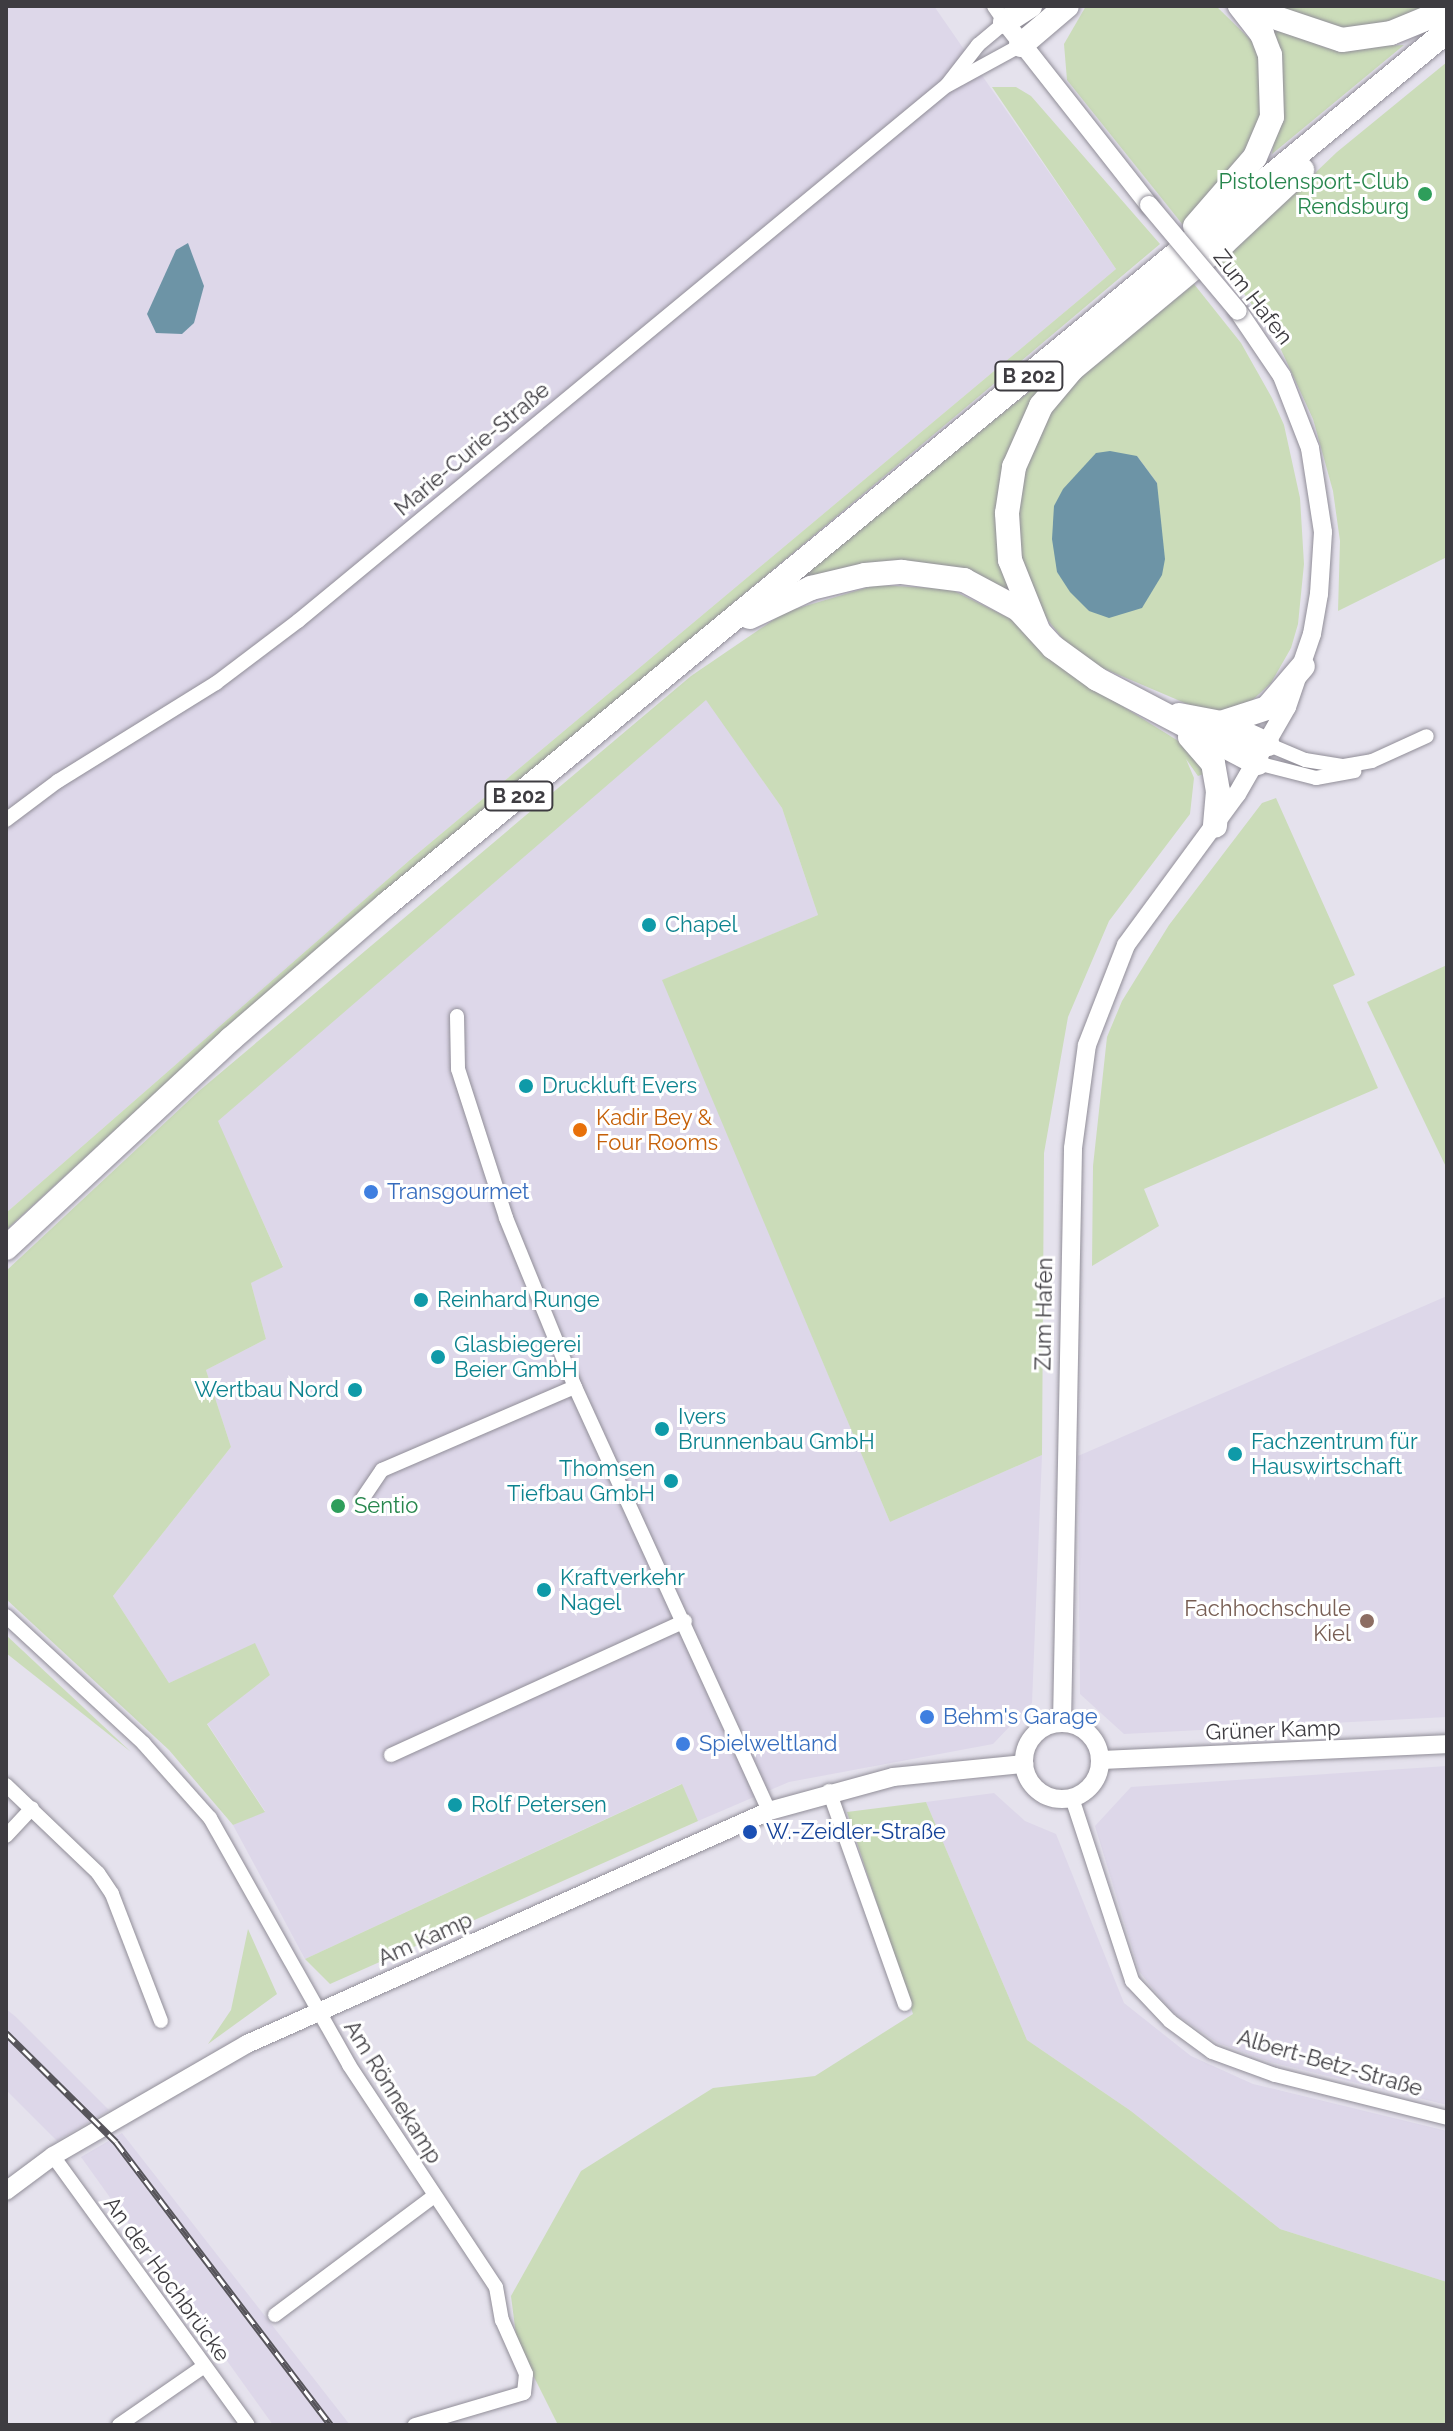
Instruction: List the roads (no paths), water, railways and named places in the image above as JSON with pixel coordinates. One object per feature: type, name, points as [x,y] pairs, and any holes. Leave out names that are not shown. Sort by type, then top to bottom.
[{"type":"highway","points":[[999,14],[1030,6]]},
{"type":"highway","points":[[1021,45],[1067,6]]},
{"type":"highway","points":[[1241,6],[1342,40],[1391,33],[1447,10]]},
{"type":"highway","points":[[1161,268],[1255,157],[1272,117],[1270,55],[1262,34],[1241,6]]},
{"type":"highway","name":"B 202","points":[[6,1248],[231,1039],[668,672],[1447,31]]},
{"type":"highway","points":[[1038,630],[1010,560],[1007,513],[1014,467],[1041,406],[1072,369],[1224,243],[1340,134],[1365,98]]},
{"type":"highway","points":[[668,672],[796,594],[883,573],[940,575],[981,585],[1018,609],[1076,665],[1154,710],[1182,725],[1262,753]]},
{"type":"highway","points":[[1221,723],[1267,708],[1303,666]]},
{"type":"highway","points":[[1154,710],[1221,723],[1262,753]]},
{"type":"highway","points":[[1182,725],[1213,763],[1218,791],[1215,826]]},
{"type":"main road","name":"Zum Hafen","points":[[999,14],[1149,205],[1238,311],[1291,395],[1319,489],[1319,594],[1303,666],[1262,753],[1215,826],[1141,920],[1115,964],[1093,1023],[1076,1105],[1062,1723]]},
{"type":"main road","points":[[1062,1723],[1084,1730],[1094,1740],[1100,1760],[1091,1786],[1072,1798],[1045,1795],[1035,1787],[1024,1764],[1031,1740],[1050,1725],[1062,1723]]},
{"type":"main road","name":"Grüner Kamp","points":[[1100,1760],[1447,1744]]},
{"type":"main road","name":"Am Kamp","points":[[6,2191],[53,2156],[228,2054],[316,2011],[769,1811],[829,1791],[893,1777],[1024,1764]]},
{"type":"street","name":"Marie-Curie-Straße","points":[[947,85],[999,14]]},
{"type":"street","name":"Marie-Curie-Straße","points":[[6,820],[58,781],[216,683],[298,621],[947,85],[1021,45]]},
{"type":"street","points":[[1262,753],[1316,778],[1349,773],[1427,736]]},
{"type":"street","points":[[1262,753],[1344,766],[1388,755]]},
{"type":"street","points":[[457,1016],[458,1069],[506,1218],[575,1387],[685,1621],[769,1811]]},
{"type":"street","points":[[363,1498],[382,1470],[575,1387]]},
{"type":"street","name":"Am Rönnekamp","points":[[6,1616],[144,1744],[210,1818],[316,2011],[433,2197],[496,2287],[502,2320],[526,2374],[524,2393],[415,2425]]},
{"type":"street","points":[[391,1755],[685,1621]]},
{"type":"street","points":[[6,1785],[98,1873],[112,1894],[161,2021]]},
{"type":"street","points":[[829,1791],[905,2004]]},
{"type":"street","name":"Albert-Betz-Straße","points":[[1072,1798],[1132,1981],[1170,2021],[1212,2052],[1275,2075],[1447,2118]]},
{"type":"street","points":[[6,1836],[32,1808]]},
{"type":"street","name":"An der Hochbrücke","points":[[53,2156],[248,2425]]},
{"type":"street","name":"Am Rönnekamp","points":[[275,2315],[433,2197]]},
{"type":"street","points":[[119,2425],[203,2367]]},
{"type":"water","points":[[188,243],[204,286],[194,323],[182,334],[156,333],[147,314],[176,250]]},
{"type":"water","points":[[1110,451],[1137,456],[1157,483],[1165,559],[1162,575],[1142,608],[1109,618],[1089,611],[1070,592],[1057,572],[1052,539],[1054,506],[1063,489],[1096,453]]},
{"type":"waterway","points":[[1338,6],[1384,6]]},
{"type":"railway","points":[[6,2033],[116,2142],[331,2425]]},
{"type":"place","name":"Pistolensport-Club Rendsburg","points":[[1425,194]]},
{"type":"place","name":"Chapel","points":[[649,925]]},
{"type":"place","name":"Druckluft Evers","points":[[526,1086]]},
{"type":"place","name":"Kadir Bey & Four Rooms","points":[[580,1130]]},
{"type":"place","name":"Transgourmet","points":[[371,1192]]},
{"type":"place","name":"Reinhard Runge","points":[[421,1300]]},
{"type":"place","name":"Glasbiegerei Beier GmbH","points":[[438,1357]]},
{"type":"place","name":"Wertbau Nord","points":[[355,1390]]},
{"type":"place","name":"Ivers Brunnenbau GmbH","points":[[662,1429]]},
{"type":"place","name":"Fachzentrum für Hauswirtschaft","points":[[1235,1454]]},
{"type":"place","name":"Thomsen Tiefbau GmbH","points":[[671,1481]]},
{"type":"place","name":"Sentio","points":[[338,1506]]},
{"type":"place","name":"Kraftverkehr Nagel","points":[[544,1590]]},
{"type":"place","name":"Fachhochschule Kiel","points":[[1367,1621]]},
{"type":"place","name":"Behm's Garage","points":[[927,1717]]},
{"type":"place","name":"Spielweltland","points":[[683,1744]]},
{"type":"place","name":"Rolf Petersen","points":[[455,1805]]},
{"type":"place","name":"W.-Zeidler-Straße","points":[[750,1832]]}]
